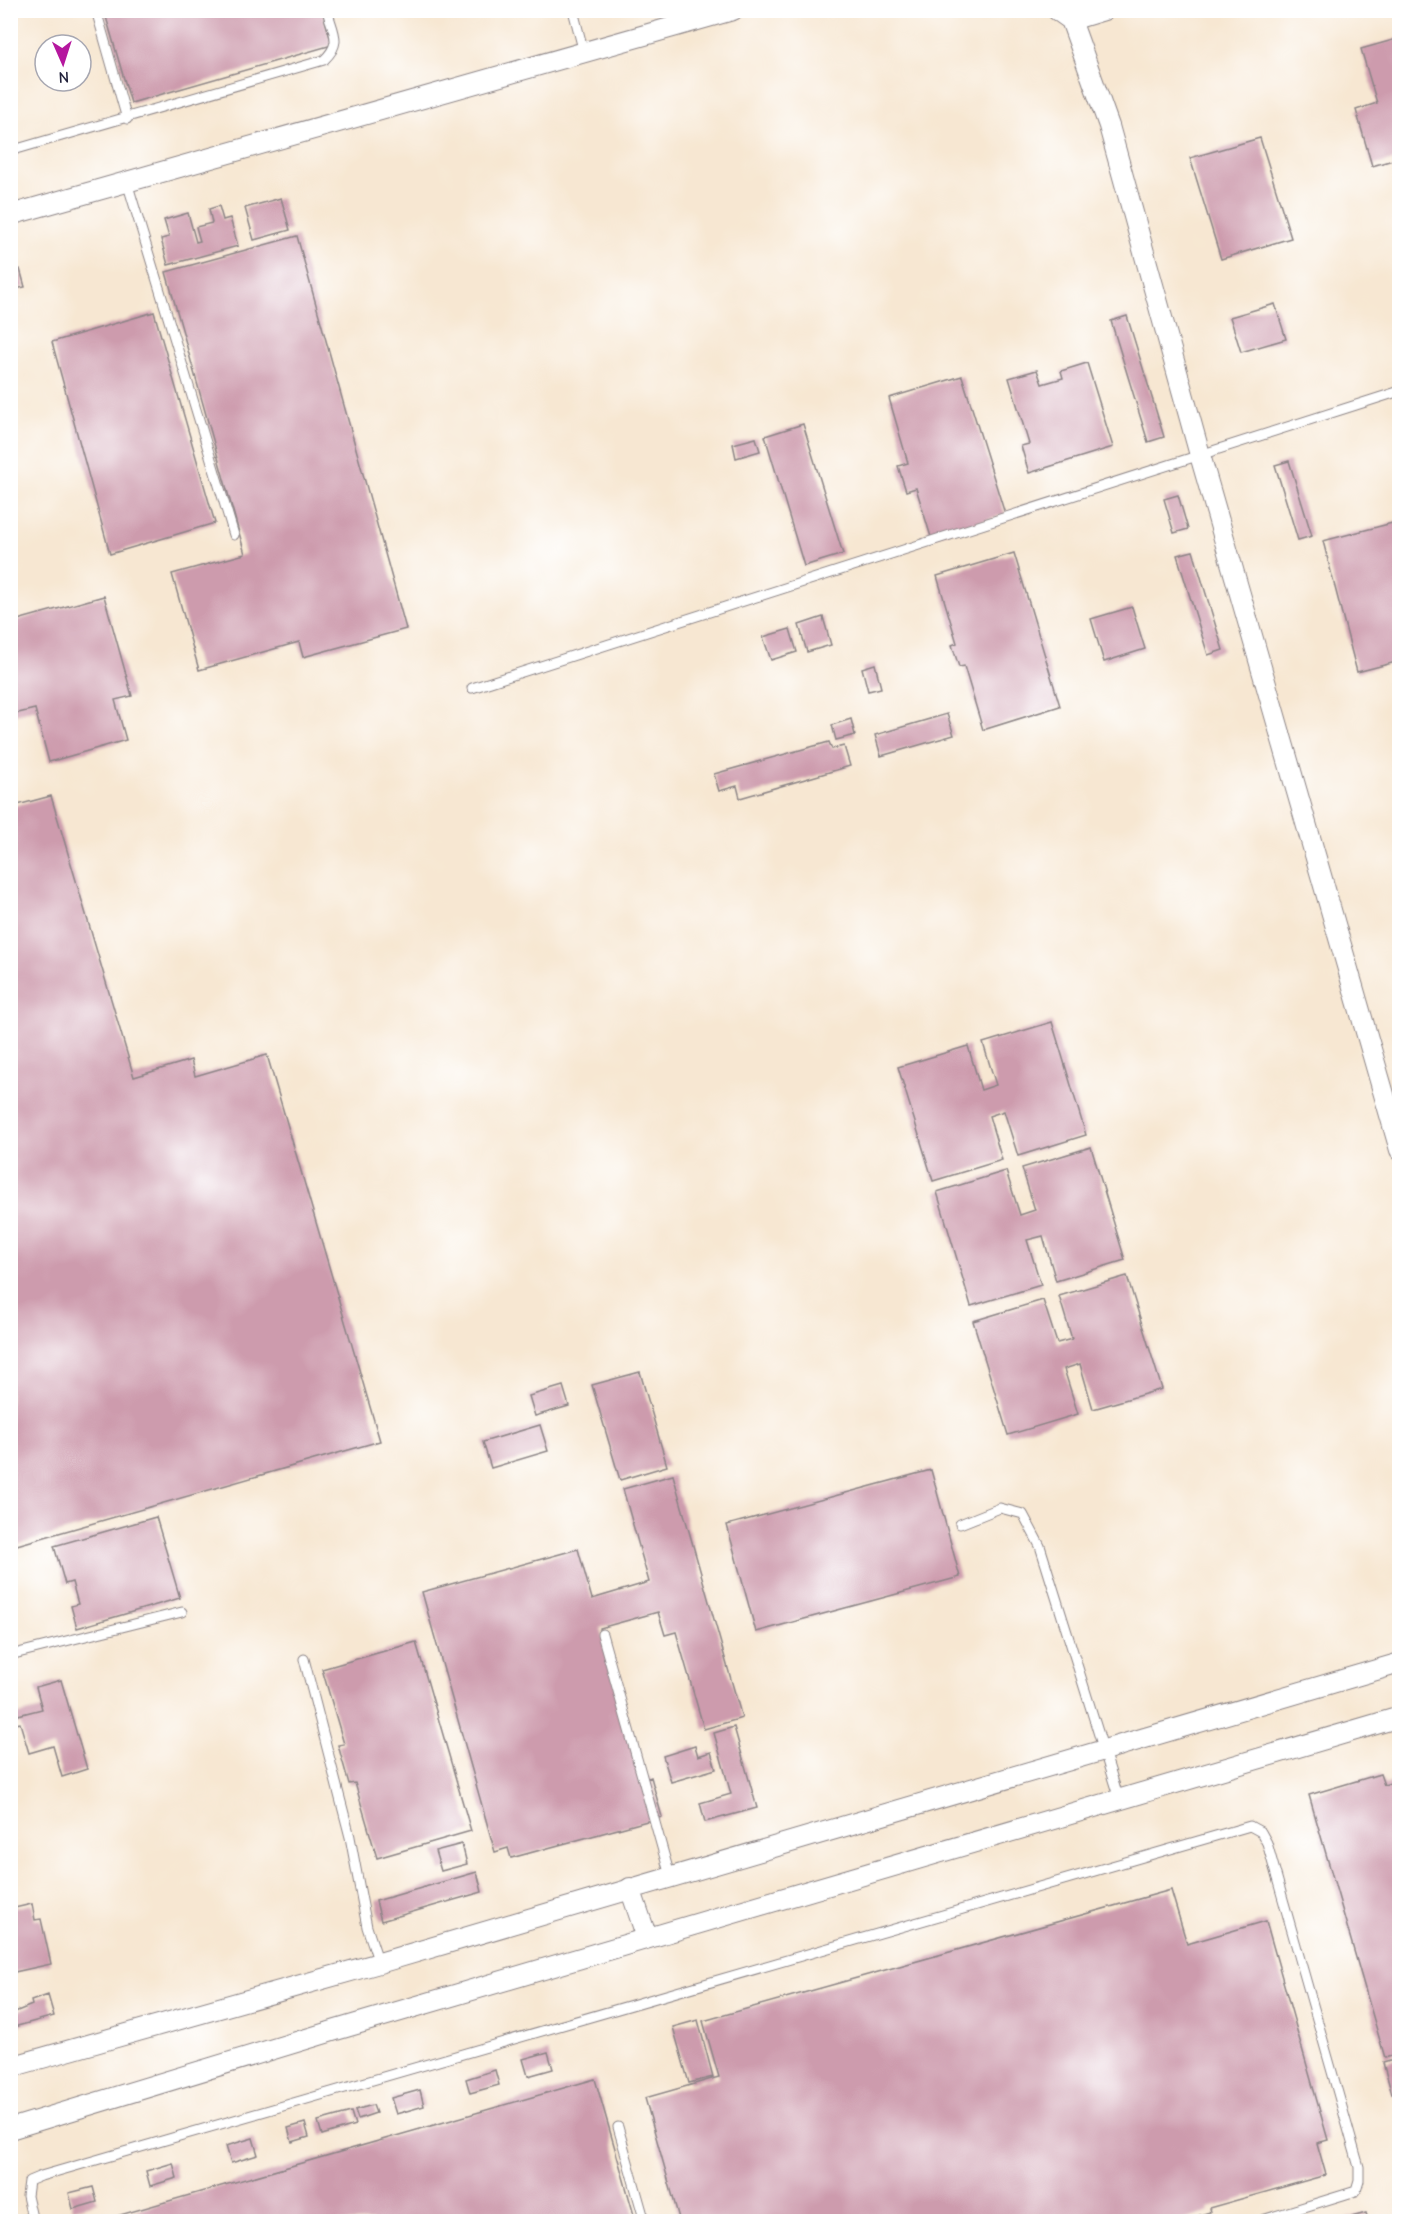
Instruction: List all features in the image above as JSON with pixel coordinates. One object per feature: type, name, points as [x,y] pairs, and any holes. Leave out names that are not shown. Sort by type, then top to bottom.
[{"type":"street","points":[[10,215],[733,10]]},
{"type":"street","points":[[1104,10],[1064,15],[1109,126],[1200,455],[1400,1150]]},
{"type":"street","points":[[10,2067],[379,1963],[1400,1663]]},
{"type":"street","points":[[10,2129],[647,1938],[1400,1717]]},
{"type":"street","points":[[630,1888],[647,1938]]},
{"type":"lane","points":[[96,10],[127,119]]},
{"type":"lane","points":[[10,151],[127,119],[324,60],[335,50],[336,44],[327,10]]},
{"type":"lane","points":[[573,10],[584,53]]},
{"type":"lane","points":[[127,182],[234,535]]},
{"type":"lane","points":[[472,687],[1400,391]]},
{"type":"lane","points":[[960,1524],[1000,1508],[1023,1514],[1040,1546],[1119,1799]]},
{"type":"lane","points":[[10,1655],[182,1612]]},
{"type":"lane","points":[[602,1634],[670,1876]]},
{"type":"lane","points":[[304,1659],[350,1837],[367,1927],[379,1963]]},
{"type":"lane","points":[[33,2222],[27,2196],[29,2181],[41,2176],[1250,1826],[1261,1832],[1267,1843],[1359,2167],[1356,2192],[1256,2222]]},
{"type":"lane","points":[[618,2127],[645,2222]]},
{"type":"building","points":[[104,10],[322,10],[332,45],[131,103]]},
{"type":"building","points":[[1400,38],[1399,179],[1393,160],[1372,166],[1356,110],[1377,103],[1361,49]]},
{"type":"building","points":[[1260,138],[1291,238],[1221,259],[1190,158]]},
{"type":"building","points":[[281,198],[290,230],[254,240],[245,208]]},
{"type":"building","points":[[219,206],[223,220],[230,218],[238,246],[168,265],[161,239],[169,237],[164,220],[188,213],[196,242],[200,241],[196,227],[212,223],[209,209]]},
{"type":"building","points":[[297,236],[406,629],[303,657],[299,642],[199,670],[172,574],[245,554],[166,272]]},
{"type":"building","points":[[20,269],[25,287],[10,290],[10,271]]},
{"type":"building","points":[[1275,304],[1286,339],[1241,352],[1230,317]]},
{"type":"building","points":[[154,312],[215,523],[110,554],[52,342]]},
{"type":"building","points":[[1127,316],[1164,437],[1148,442],[1111,321]]},
{"type":"building","points":[[1087,363],[1113,447],[1029,473],[1021,446],[1029,444],[1009,378],[1037,370],[1042,384],[1063,378],[1061,371]]},
{"type":"building","points":[[962,376],[1005,514],[931,537],[916,488],[906,491],[898,466],[908,463],[889,398]]},
{"type":"building","points":[[803,424],[843,554],[804,566],[765,436]]},
{"type":"building","points":[[756,438],[760,451],[736,458],[733,444]]},
{"type":"building","points":[[1289,461],[1312,536],[1298,540],[1275,465]]},
{"type":"building","points":[[1178,495],[1188,529],[1174,533],[1164,499]]},
{"type":"building","points":[[1400,521],[1400,661],[1357,672],[1323,541]]},
{"type":"building","points":[[1193,551],[1223,650],[1208,655],[1177,555]]},
{"type":"building","points":[[1014,553],[1060,706],[983,730],[964,666],[959,667],[952,645],[957,643],[937,576]]},
{"type":"building","points":[[104,596],[132,696],[115,700],[126,740],[49,762],[35,709],[10,715],[10,622]]},
{"type":"building","points":[[1132,607],[1145,649],[1104,662],[1091,619]]},
{"type":"building","points":[[823,617],[831,645],[807,652],[799,625]]},
{"type":"building","points":[[790,629],[797,652],[771,660],[763,637]]},
{"type":"building","points":[[875,664],[881,688],[868,691],[862,668]]},
{"type":"building","points":[[947,714],[954,735],[881,756],[875,735]]},
{"type":"building","points":[[851,719],[855,735],[836,740],[832,725]]},
{"type":"building","points":[[829,742],[832,749],[844,746],[850,766],[740,798],[737,786],[719,791],[714,774]]},
{"type":"building","points":[[51,796],[134,1077],[191,1060],[195,1076],[267,1055],[380,1441],[10,1547],[10,807]]},
{"type":"building","points":[[1052,1022],[1086,1135],[1018,1156],[1004,1111],[989,1116],[1002,1160],[933,1181],[898,1067],[968,1046],[981,1090],[996,1085],[983,1043]]},
{"type":"building","points":[[1091,1147],[1125,1260],[1056,1281],[1043,1236],[1027,1240],[1041,1285],[971,1306],[937,1192],[1006,1171],[1020,1215],[1035,1210],[1022,1168]]},
{"type":"building","points":[[1127,1276],[1162,1389],[1093,1409],[1080,1364],[1064,1369],[1078,1414],[1008,1435],[973,1321],[1043,1300],[1057,1343],[1072,1339],[1059,1296]]},
{"type":"building","points":[[640,1372],[667,1466],[620,1480],[592,1385]]},
{"type":"building","points":[[563,1386],[569,1406],[535,1416],[529,1396]]},
{"type":"building","points":[[540,1425],[548,1451],[491,1468],[483,1442]]},
{"type":"building","points":[[931,1470],[960,1577],[756,1632],[727,1525]]},
{"type":"building","points":[[673,1475],[742,1718],[704,1729],[676,1632],[665,1635],[658,1612],[600,1628],[643,1780],[651,1777],[662,1817],[511,1858],[508,1848],[495,1852],[422,1592],[578,1549],[592,1599],[649,1582],[623,1489]]},
{"type":"building","points":[[156,1517],[180,1598],[77,1628],[71,1606],[78,1604],[72,1582],[65,1584],[54,1546]]},
{"type":"building","points":[[416,1642],[471,1831],[377,1858],[355,1783],[349,1784],[338,1745],[344,1744],[322,1669]]},
{"type":"building","points":[[61,1680],[87,1769],[62,1777],[53,1746],[29,1753],[20,1723],[10,1725],[10,1692],[18,1715],[42,1709],[36,1687]]},
{"type":"building","points":[[734,1727],[757,1808],[705,1822],[700,1803],[731,1794],[714,1733]]},
{"type":"building","points":[[695,1746],[698,1756],[711,1752],[716,1769],[671,1782],[663,1756]]},
{"type":"building","points":[[1380,1774],[1384,1785],[1400,1780],[1400,2053],[1385,2058],[1309,1795]]},
{"type":"building","points":[[462,1844],[467,1864],[441,1871],[435,1851]]},
{"type":"building","points":[[477,1872],[482,1892],[381,1921],[376,1901]]},
{"type":"building","points":[[1171,1890],[1187,1944],[1266,1921],[1328,2140],[1317,2143],[1326,2175],[1209,2208],[1210,2212],[1178,2222],[680,2222],[645,2098],[719,2077],[703,2021]]},
{"type":"building","points":[[32,1904],[35,1920],[41,1919],[51,1964],[10,1973],[10,1909]]},
{"type":"building","points":[[48,1995],[54,2016],[10,2028],[10,2014],[32,2005],[31,2001]]},
{"type":"building","points":[[698,2020],[713,2077],[689,2083],[673,2027]]},
{"type":"building","points":[[548,2052],[553,2069],[528,2076],[523,2059]]},
{"type":"building","points":[[1400,2058],[1400,2092],[1392,2094],[1383,2063]]},
{"type":"building","points":[[495,2070],[499,2085],[470,2093],[466,2079]]},
{"type":"building","points":[[595,2079],[636,2222],[99,2222],[99,2221]]},
{"type":"building","points":[[420,2090],[424,2106],[396,2114],[391,2098]]},
{"type":"building","points":[[373,2105],[376,2113],[358,2119],[355,2110]]},
{"type":"building","points":[[351,2112],[355,2125],[322,2135],[318,2121]]},
{"type":"building","points":[[305,2123],[309,2137],[292,2142],[288,2128]]},
{"type":"building","points":[[253,2138],[258,2155],[231,2163],[226,2146]]},
{"type":"building","points":[[173,2163],[177,2178],[150,2186],[146,2171]]},
{"type":"building","points":[[93,2187],[97,2202],[73,2209],[69,2193]]},
{"type":"building","points":[[1366,2213],[1369,2222],[1337,2222],[1337,2221]]}]
